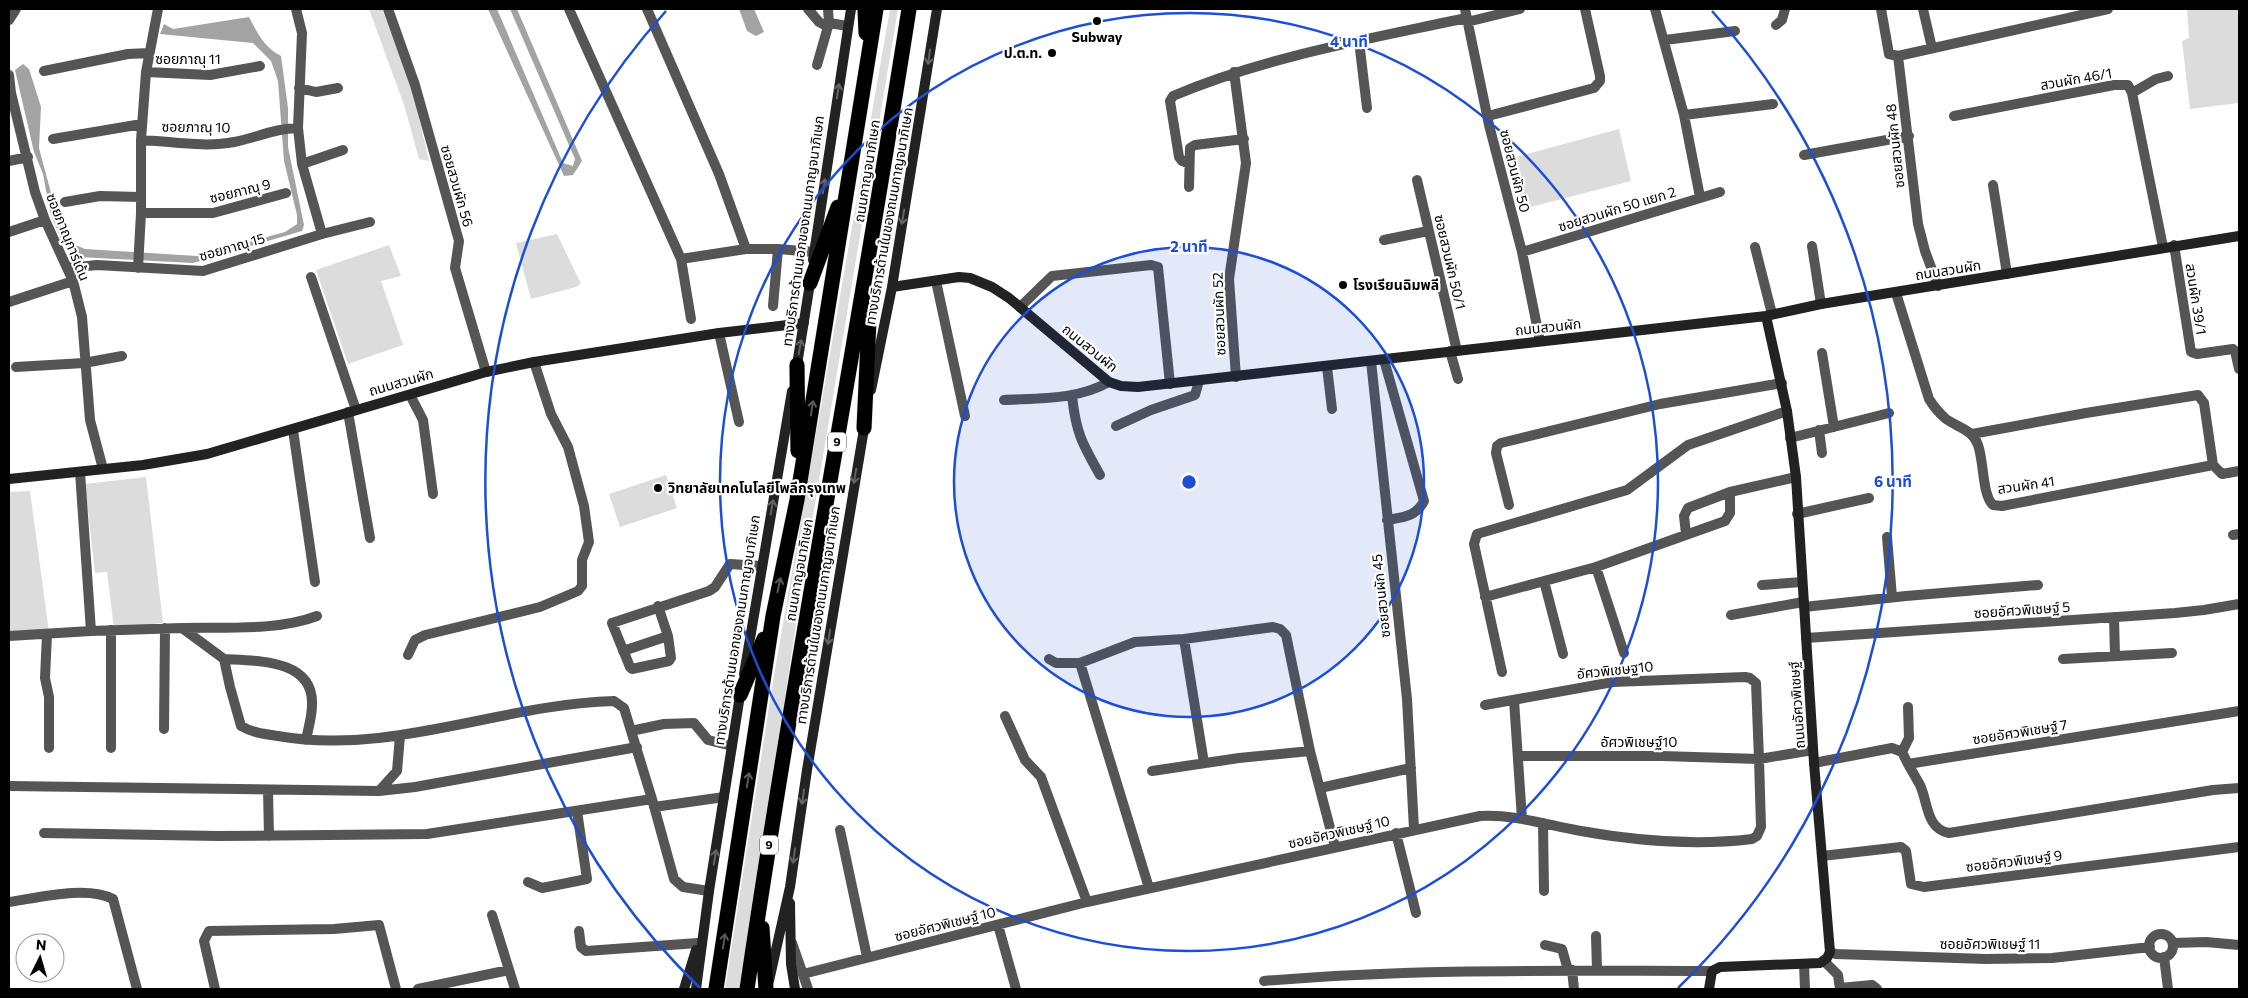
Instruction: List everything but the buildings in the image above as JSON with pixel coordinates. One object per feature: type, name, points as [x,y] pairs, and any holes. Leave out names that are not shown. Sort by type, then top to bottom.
[{"type":"highway","points":[[865,9],[868,62]]},
{"type":"highway","name":"ถนนกาญจนาภิเษก","points":[[716,989],[773,616],[799,490],[876,9]]},
{"type":"highway","name":"ถนนกาญจนาภิเษก","points":[[746,989],[760,897],[874,233],[909,9]]},
{"type":"highway","points":[[810,283],[850,174]]},
{"type":"highway","points":[[864,428],[874,233]]},
{"type":"highway","points":[[797,365],[799,490]]},
{"type":"highway","points":[[740,695],[773,616]]},
{"type":"highway","points":[[760,897],[766,989]]},
{"type":"street","points":[[9,20],[16,9]]},
{"type":"street","points":[[138,265],[141,213],[141,140],[146,72],[158,9]]},
{"type":"street","points":[[296,9],[302,33],[299,88],[289,128],[302,164],[322,234]]},
{"type":"street","name":"ซอยสวนผัก 56","points":[[388,9],[415,85],[459,241],[455,268],[486,372]]},
{"type":"street","points":[[569,9],[681,258],[691,319]]},
{"type":"street","points":[[647,9],[719,174],[746,249]]},
{"type":"street","points":[[808,9],[819,22],[829,25],[848,26]]},
{"type":"street","points":[[818,65],[829,25],[828,9]]},
{"type":"street","name":"ทางบริการด้านนอกของถนนกาญจนาภิเษก","points":[[696,989],[709,891],[740,695],[804,323],[851,9]]},
{"type":"street","name":"ทางบริการด้านในของถนนกาญจนาภิเษก","points":[[766,989],[790,887],[807,770],[864,428],[892,287],[937,9]]},
{"type":"street","points":[[1188,163],[1182,161],[1180,157],[1170,100],[1173,96],[1206,81],[1234,72],[1466,16],[1520,9]]},
{"type":"street","points":[[1488,116],[1594,88],[1598,85],[1600,76],[1584,9]]},
{"type":"street","points":[[1656,9],[1684,115],[1700,197]]},
{"type":"street","points":[[1776,25],[1782,20],[1785,9]]},
{"type":"street","name":"ซอยสวนผัก 48","points":[[1881,9],[1889,54],[1898,56],[1918,224],[1925,251],[1938,286]]},
{"type":"street","points":[[1923,9],[1932,48]]},
{"type":"street","points":[[1898,56],[2093,10],[2108,9]]},
{"type":"street","name":"ซอยสวนผัก 50","points":[[1466,16],[1488,116],[1522,252],[1540,341]]},
{"type":"street","points":[[1665,40],[1735,31]]},
{"type":"street","points":[[1359,41],[1367,108]]},
{"type":"street","points":[[44,71],[128,54],[149,54]]},
{"type":"street","name":"ซอยภาณุ 11","points":[[146,72],[210,75],[260,66]]},
{"type":"street","name":"ซอยสวนผัก 52","points":[[1234,72],[1244,138],[1246,172],[1229,279],[1236,377]]},
{"type":"street","name":"ซอยภาณุการ์เด้น","points":[[9,75],[10,94],[36,192],[45,220],[73,281],[82,317],[84,363],[90,420],[103,470]]},
{"type":"street","points":[[2168,76],[2156,79],[2132,93],[2169,246]]},
{"type":"street","name":"สวนผัก 46/1","points":[[1954,116],[2114,86],[2128,85],[2132,93]]},
{"type":"street","points":[[299,88],[316,92],[338,88]]},
{"type":"street","points":[[1684,115],[1773,104]]},
{"type":"street","points":[[53,139],[142,124]]},
{"type":"street","name":"ซอยภาณุ 10","points":[[141,140],[218,144],[234,142],[289,128]]},
{"type":"street","points":[[1804,155],[1909,136]]},
{"type":"street","points":[[1190,186],[1188,150],[1195,146],[1244,138]]},
{"type":"street","points":[[302,164],[344,150]]},
{"type":"street","points":[[9,161],[28,157]]},
{"type":"street","name":"ซอยสวนผัก 50/1","points":[[1417,180],[1458,379]]},
{"type":"street","points":[[1992,185],[2007,274]]},
{"type":"street","name":"ซอยสวนผัก 50 แยก 2","points":[[1522,252],[1720,192]]},
{"type":"street","name":"ซอยภาณุ 9","points":[[141,213],[213,213],[286,193]]},
{"type":"street","points":[[65,202],[100,196],[141,197]]},
{"type":"street","points":[[9,232],[45,220]]},
{"type":"street","name":"ซอยภาณุ 15","points":[[68,268],[138,265],[203,271],[322,234],[370,222]]},
{"type":"street","points":[[1384,240],[1428,231]]},
{"type":"street","name":"ถนนสวนผัก","points":[[892,287],[936,281],[950,277],[970,278],[992,287],[1020,307],[1097,374],[1108,382],[1129,387],[1327,367],[1769,315],[1821,304],[2239,236]]},
{"type":"street","points":[[1812,246],[1821,304]]},
{"type":"street","name":"สวนผัก 39/1","points":[[2169,246],[2191,352],[2197,354],[2233,349],[2239,370]]},
{"type":"street","points":[[1755,247],[1769,315]]},
{"type":"street","points":[[681,258],[746,249],[814,252]]},
{"type":"street","points":[[773,306],[778,249]]},
{"type":"street","points":[[1020,307],[1052,276],[1151,265],[1158,267],[1170,384]]},
{"type":"street","points":[[311,276],[352,411],[370,538]]},
{"type":"street","points":[[9,302],[73,281]]},
{"type":"street","points":[[936,281],[965,416]]},
{"type":"street","points":[[1896,293],[1929,399],[1944,418],[1972,434],[2086,413],[2198,396],[2204,403],[2213,465],[2222,474],[2239,471]]},
{"type":"street","name":"ถนนอัศวพิเชษฐ์","points":[[1769,315],[1787,411],[1796,477],[1827,956]]},
{"type":"street","name":"ถนนสวนผัก","points":[[9,478],[103,470],[207,454],[486,372],[534,362],[719,333],[804,323]]},
{"type":"street","points":[[719,333],[739,422]]},
{"type":"street","points":[[1822,353],[1834,426]]},
{"type":"street","points":[[16,367],[84,363],[122,356]]},
{"type":"street","points":[[1384,360],[1424,501],[1420,508],[1411,516],[1387,520]]},
{"type":"street","name":"ซอยสวนผัก 45","points":[[1370,361],[1407,699],[1414,829]]},
{"type":"street","points":[[408,655],[415,640],[425,635],[540,607],[581,588],[582,560],[589,542],[584,506],[568,447],[551,414],[534,362]]},
{"type":"street","points":[[1327,367],[1332,409]]},
{"type":"street","points":[[1116,426],[1151,410],[1195,395],[1199,381]]},
{"type":"street","points":[[1004,400],[1072,396],[1092,392],[1108,382]]},
{"type":"street","points":[[1509,505],[1496,453],[1497,446],[1501,443],[1660,404],[1782,383]]},
{"type":"street","points":[[410,395],[423,420],[434,494]]},
{"type":"street","points":[[1072,396],[1075,426],[1079,439],[1100,475]]},
{"type":"street","points":[[1502,672],[1474,544],[1477,534],[1626,490],[1688,445],[1787,411]]},
{"type":"street","points":[[1790,438],[1888,413]]},
{"type":"street","points":[[293,430],[315,582]]},
{"type":"street","points":[[1819,430],[1822,453]]},
{"type":"street","name":"สวนผัก 41","points":[[1972,434],[1981,454],[1988,498],[1990,502],[1998,506],[2213,465]]},
{"type":"street","points":[[80,472],[91,631]]},
{"type":"street","points":[[1686,534],[1684,516],[1688,508],[1730,492],[1796,477]]},
{"type":"street","points":[[1485,597],[1596,567],[1728,518],[1731,508],[1730,492]]},
{"type":"street","points":[[1797,514],[1868,498]]},
{"type":"street","points":[[1887,537],[1892,597]]},
{"type":"street","points":[[658,606],[668,636],[672,656],[669,661],[636,669],[630,667],[622,652],[612,623],[658,606],[712,589],[730,564],[761,566]]},
{"type":"street","points":[[1596,567],[1624,653]]},
{"type":"street","points":[[1544,580],[1563,654]]},
{"type":"street","points":[[1762,585],[1802,582]]},
{"type":"street","points":[[1731,614],[1804,604],[2038,585]]},
{"type":"street","name":"ซอยอัศวพิเชษฐ์ 5","points":[[1806,638],[2204,610],[2239,604]]},
{"type":"street","points":[[9,636],[111,630],[271,625],[304,621],[318,616]]},
{"type":"street","points":[[2114,617],[2115,656]]},
{"type":"street","points":[[1049,659],[1056,663],[1080,663],[1135,642],[1273,627],[1280,629],[1286,634],[1310,751],[1335,847]]},
{"type":"street","points":[[164,729],[166,628]]},
{"type":"street","points":[[182,628],[224,658],[272,662],[291,669],[307,682],[312,704],[306,740]]},
{"type":"street","points":[[111,630],[111,748]]},
{"type":"street","points":[[46,634],[44,678],[49,697],[49,748]]},
{"type":"street","points":[[622,652],[668,636]]},
{"type":"street","points":[[1184,638],[1204,763]]},
{"type":"street","points":[[2064,659],[2172,652]]},
{"type":"street","points":[[224,658],[230,687],[242,726],[254,732],[306,740],[370,740],[400,736],[537,708],[614,701],[624,708],[637,747],[674,879],[683,886],[709,891]]},
{"type":"street","points":[[1080,663],[1148,888]]},
{"type":"street","name":"อัศวพิเชษฐ10","points":[[1485,705],[1613,682],[1750,678],[1756,683],[1759,759]]},
{"type":"street","points":[[1514,700],[1522,819]]},
{"type":"street","points":[[1902,752],[1909,738],[1908,707]]},
{"type":"street","name":"ซอยอัศวพิเชษฐ์ 7","points":[[1908,764],[2239,712]]},
{"type":"street","points":[[1006,716],[1025,760],[1041,777],[1087,902]]},
{"type":"street","points":[[632,732],[664,724],[694,723],[708,740],[732,746]]},
{"type":"street","points":[[379,791],[397,771],[400,736]]},
{"type":"street","points":[[9,786],[379,791],[415,788],[637,747]]},
{"type":"street","points":[[1814,763],[1892,748],[1902,752],[1920,786],[1932,823],[1943,832],[2105,806],[2239,788]]},
{"type":"street","points":[[1759,759],[1814,750]]},
{"type":"street","points":[[1152,772],[1204,763],[1310,751]]},
{"type":"street","name":"อัศวพิเชษฐ์10","points":[[1518,756],[1662,756],[1759,759]]},
{"type":"street","name":"ซอยอัศวพิเชษฐ์ 10","points":[[803,974],[1087,902],[1480,816],[1495,815],[1625,838],[1666,842],[1752,839],[1757,836],[1761,827],[1759,759]]},
{"type":"street","points":[[1320,788],[1411,768]]},
{"type":"street","points":[[268,790],[269,836]]},
{"type":"street","points":[[44,833],[269,836],[427,834],[577,811],[724,797]]},
{"type":"street","points":[[528,882],[542,888],[587,879],[577,811]]},
{"type":"street","points":[[1543,823],[1544,891]]},
{"type":"street","points":[[840,830],[867,957]]},
{"type":"street","points":[[1396,833],[1416,913]]},
{"type":"street","name":"ซอยอัศวพิเชษฐ์ 9","points":[[1822,856],[1902,847],[1906,852],[1911,884],[1924,887],[2239,847]]},
{"type":"street","points":[[790,887],[791,964],[795,989]]},
{"type":"street","points":[[9,902],[74,894],[98,894],[113,899],[137,989]]},
{"type":"street","points":[[492,915],[515,989]]},
{"type":"street","points":[[684,989],[705,922]]},
{"type":"street","points":[[998,924],[1016,989]]},
{"type":"street","points":[[215,989],[204,941],[209,931],[334,929],[378,925],[381,926],[396,989]]},
{"type":"street","points":[[579,930],[581,947],[586,951],[698,943]]},
{"type":"street","points":[[2157,935],[2167,935],[2173,943],[2172,952],[2164,957],[2155,956],[2150,947],[2152,938],[2157,935]]},
{"type":"street","points":[[1596,936],[1596,969]]},
{"type":"street","points":[[791,942],[808,989]]},
{"type":"street","points":[[2173,943],[2206,942],[2239,945]]},
{"type":"street","points":[[1545,945],[1562,949],[1570,970],[1574,989]]},
{"type":"street","name":"ซอยอัศวพิเชษฐ์ 11","points":[[1827,956],[1836,954],[2014,959],[2052,958],[2150,947]]},
{"type":"street","points":[[1264,981],[1352,974],[1596,969],[1712,972],[1720,968],[1804,964],[1827,956],[1838,975],[1840,989],[1872,985],[1877,989]]},
{"type":"street","points":[[2164,957],[2168,989]]},
{"type":"street","points":[[1804,964],[1805,989]]},
{"type":"street","points":[[418,989],[509,970]]},
{"type":"street","points":[[1708,989],[1712,972]]},
{"type":"shaded area","points":[[369,9],[382,9],[412,88],[429,161],[419,159],[404,105]]},
{"type":"shaded area","points":[[488,9],[497,9],[563,163],[573,166],[575,159],[510,9],[517,9],[582,161],[573,175],[564,176]]},
{"type":"shaded area","points":[[739,9],[754,9],[764,32],[756,36],[747,31]]},
{"type":"shaded area","points":[[890,9],[898,9],[810,534],[740,989],[725,989],[773,681]]},
{"type":"shaded area","points":[[2187,9],[2239,9],[2239,103],[2190,109],[2182,41],[2189,38]]},
{"type":"shaded area","points":[[249,17],[266,44],[281,56],[288,108],[288,147],[304,225],[302,231],[193,263],[78,257],[63,244],[50,212],[43,174],[34,152],[15,70],[23,64],[29,69],[41,107],[39,148],[59,223],[68,242],[85,249],[197,256],[285,232],[297,224],[297,215],[284,161],[278,81],[271,61],[253,43],[160,34],[164,24],[173,29]]},
{"type":"shaded area","points":[[1619,129],[1631,181],[1519,210],[1508,159]]},
{"type":"shaded area","points":[[557,234],[581,284],[531,299],[516,243]]},
{"type":"shaded area","points":[[389,245],[401,276],[381,281],[403,345],[348,364],[316,270]]},
{"type":"shaded area","points":[[666,475],[677,508],[620,527],[609,494]]},
{"type":"shaded area","points":[[146,477],[163,623],[114,629],[107,572],[95,573],[85,484]]},
{"type":"shaded area","points":[[30,491],[49,632],[9,634],[9,492]]},
{"type":"place","name":"Subway","points":[[1097,21]]},
{"type":"place","name":"ป.ต.ท.","points":[[1052,53]]},
{"type":"place","name":"โรงเรียนฉิมพลี","points":[[1343,285]]},
{"type":"place","name":"วิทยาลัยเทคโนโลยีโพลีกรุงเทพ","points":[[658,488]]}]
